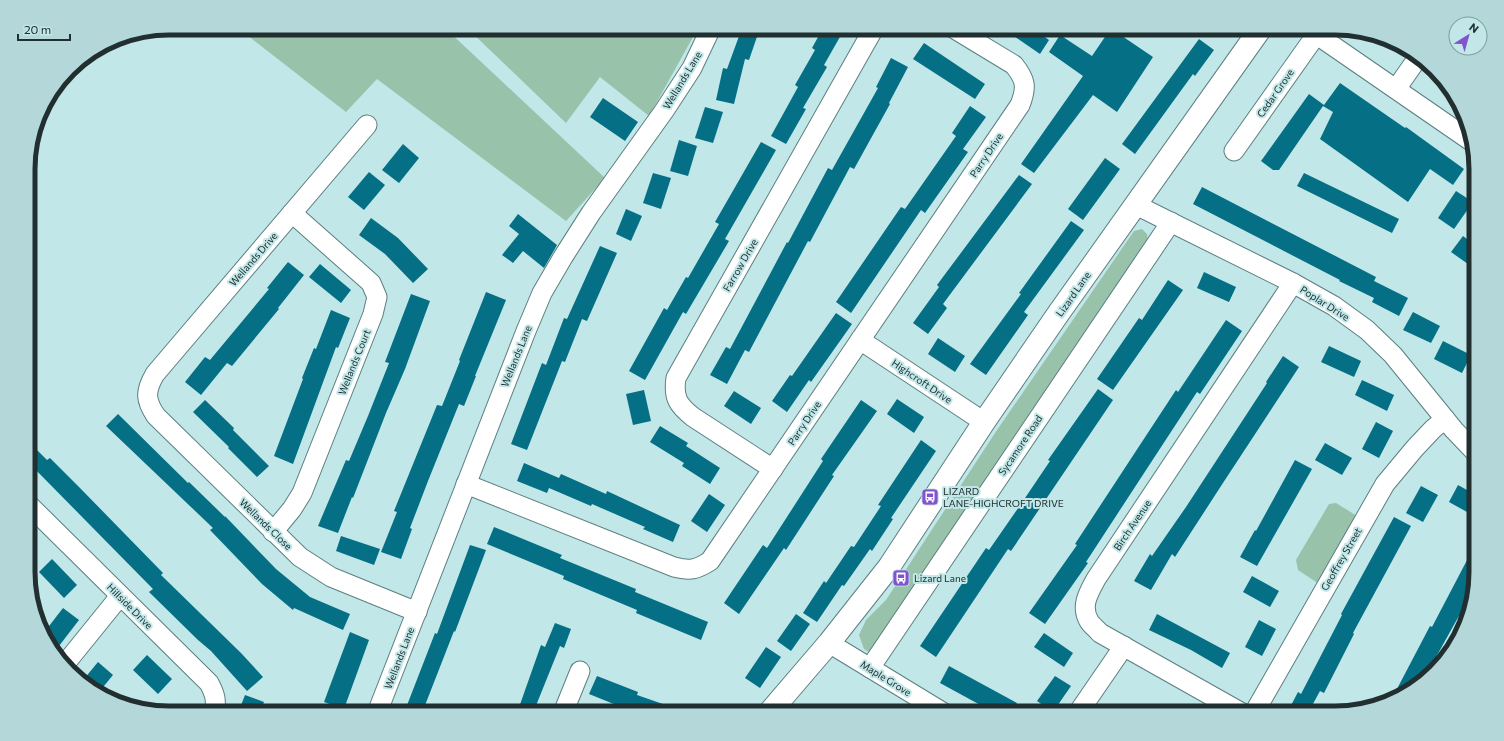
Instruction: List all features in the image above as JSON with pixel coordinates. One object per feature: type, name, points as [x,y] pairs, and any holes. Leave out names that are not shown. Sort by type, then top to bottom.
[{"type":"street","name":"Wellands Lane","points":[[380,706],[526,331],[542,294],[591,213],[664,111],[688,74],[708,35]]},
{"type":"street","name":"Farrow Drive","points":[[773,469],[681,408],[676,398],[674,388],[676,378],[870,35]]},
{"type":"street","name":"Parry Drive","points":[[466,484],[674,568],[689,570],[700,567],[710,561],[1020,105],[1024,94],[1025,84],[1014,65],[965,35]]},
{"type":"street","name":"Lizard Lane","points":[[775,706],[829,644],[889,567],[984,422],[1256,35]]},
{"type":"street","name":"Cedar Grove","points":[[1234,151],[1309,35]]},
{"type":"street","name":"Cedar Grove","points":[[1318,35],[1465,137]]},
{"type":"street","points":[[1396,89],[1415,62]]},
{"type":"street","name":"Wellands Drive","points":[[147,395],[149,384],[155,374],[367,126]]},
{"type":"street","name":"Poplar Drive","points":[[1136,205],[1293,283],[1334,306],[1366,330],[1393,355],[1445,419],[1469,445]]},
{"type":"street","name":"Wellands Court","points":[[273,532],[292,509],[302,492],[373,314],[376,297],[371,283],[292,213]]},
{"type":"street","name":"Sycamore Road","points":[[870,668],[1170,222]]},
{"type":"street","name":"Birch Avenue","points":[[1230,706],[1100,632],[1089,622],[1085,609],[1087,595],[1096,579],[1293,283]]},
{"type":"street","name":"Highcroft Drive","points":[[860,340],[984,422]]},
{"type":"street","name":"Wellands Close","points":[[147,395],[149,406],[156,416],[300,557],[331,577],[417,612]]},
{"type":"street","name":"Geoffrey Street","points":[[1258,706],[1385,484],[1415,448],[1445,419]]},
{"type":"street","name":"Hillside Drive","points":[[35,511],[209,683],[215,695],[214,706]]},
{"type":"street","points":[[68,660],[120,596]]},
{"type":"street","name":"Maple Grove","points":[[829,644],[932,706]]},
{"type":"street","points":[[1083,706],[1124,646]]},
{"type":"street","points":[[569,706],[580,671]]},
{"type":"green space","points":[[247,35],[452,35],[605,178],[566,221],[377,79],[346,112]]},
{"type":"green space","points":[[474,35],[694,35],[649,116],[600,77],[566,123]]},
{"type":"green space","points":[[1142,229],[1147,234],[1148,241],[872,654],[864,649],[859,635],[866,620],[886,600],[995,433],[1134,231]]},
{"type":"green space","points":[[1336,503],[1357,516],[1319,584],[1298,570],[1296,560],[1329,504]]},
{"type":"building","points":[[739,35],[758,35],[749,60],[745,59],[734,104],[716,100],[723,68],[727,69]]},
{"type":"building","points":[[819,35],[841,35],[824,65],[827,67],[803,108],[806,109],[786,144],[771,136],[798,87],[795,85],[815,50],[812,48]]},
{"type":"building","points":[[1012,35],[1042,35],[1049,40],[1040,54]]},
{"type":"building","points":[[1060,35],[1092,56],[1106,35],[1124,35],[1122,36],[1153,57],[1117,112],[1093,95],[1034,173],[1021,164],[1083,76],[1049,52]]},
{"type":"building","points":[[1199,39],[1214,50],[1195,76],[1193,74],[1135,154],[1122,144]]},
{"type":"building","points":[[924,43],[985,84],[975,99],[913,59]]},
{"type":"building","points":[[891,58],[908,67],[889,103],[890,104],[854,169],[850,167],[810,242],[808,241],[749,352],[745,350],[727,384],[710,375],[726,347],[730,349],[828,168],[832,170],[878,88],[876,87]]},
{"type":"building","points":[[1340,83],[1405,128],[1406,127],[1464,169],[1453,185],[1430,169],[1408,202],[1320,139],[1333,112],[1323,106],[1279,170],[1273,170],[1261,161],[1309,94],[1324,105]]},
{"type":"building","points":[[603,98],[638,122],[625,141],[590,117]]},
{"type":"building","points":[[970,106],[986,117],[963,149],[968,152],[925,213],[921,210],[851,313],[836,302],[901,207],[905,209],[956,136],[952,133]]},
{"type":"building","points":[[705,107],[723,112],[713,143],[695,138]]},
{"type":"building","points":[[679,140],[697,146],[688,176],[670,171]]},
{"type":"building","points":[[761,142],[776,150],[725,239],[729,241],[686,314],[683,312],[645,380],[629,371],[664,308],[667,310],[686,277],[688,278],[719,224],[715,222]]},
{"type":"building","points":[[403,144],[419,158],[399,183],[382,170]]},
{"type":"building","points":[[1105,158],[1120,169],[1083,220],[1068,209]]},
{"type":"building","points":[[369,172],[385,185],[364,210],[348,197]]},
{"type":"building","points":[[653,173],[671,178],[661,209],[643,203]]},
{"type":"building","points":[[1304,173],[1399,219],[1392,233],[1297,186]]},
{"type":"building","points":[[1019,175],[1032,184],[943,304],[947,308],[928,334],[913,323],[939,287],[937,285]]},
{"type":"building","points":[[1202,187],[1376,277],[1374,281],[1408,298],[1399,316],[1372,302],[1374,298],[1193,204]]},
{"type":"building","points":[[1456,191],[1469,199],[1469,208],[1454,229],[1438,218]]},
{"type":"building","points":[[626,209],[642,216],[631,241],[616,234]]},
{"type":"building","points":[[518,214],[557,245],[544,268],[523,251],[513,263],[502,255],[519,234],[509,226]]},
{"type":"building","points":[[371,218],[398,238],[428,269],[413,283],[385,254],[359,235]]},
{"type":"building","points":[[1071,221],[1084,230],[1024,312],[1028,315],[986,375],[970,364],[1021,294],[1019,293]]},
{"type":"building","points":[[1463,236],[1469,240],[1469,265],[1451,252]]},
{"type":"building","points":[[600,246],[617,253],[587,321],[582,319],[565,362],[562,361],[527,450],[511,444],[542,363],[546,365],[564,318],[567,319]]},
{"type":"building","points":[[288,262],[304,275],[278,308],[279,309],[232,366],[227,363],[201,395],[185,382],[205,357],[210,360],[269,289],[267,288]]},
{"type":"building","points":[[320,264],[351,290],[341,303],[309,277]]},
{"type":"building","points":[[1204,272],[1236,287],[1229,302],[1197,288]]},
{"type":"building","points":[[1168,280],[1183,290],[1113,390],[1097,379],[1139,318],[1142,320]]},
{"type":"building","points":[[486,292],[506,300],[464,406],[459,404],[410,528],[412,529],[401,559],[381,552],[397,512],[394,511],[437,405],[442,406]]},
{"type":"building","points":[[411,294],[430,301],[405,369],[338,533],[318,526],[346,460],[349,461],[368,416],[389,363],[385,362]]},
{"type":"building","points":[[331,310],[350,318],[338,348],[336,347],[293,464],[274,456],[303,379],[302,378],[314,348],[316,349]]},
{"type":"building","points":[[1413,312],[1440,326],[1431,343],[1403,330]]},
{"type":"building","points":[[836,313],[852,324],[811,382],[809,380],[787,412],[772,401],[790,375],[792,376]]},
{"type":"building","points":[[1226,320],[1242,331],[1200,394],[1197,392],[1086,562],[1088,563],[1045,624],[1029,613],[1077,545],[1075,544],[1176,390],[1178,392]]},
{"type":"building","points":[[938,338],[965,356],[955,372],[928,354]]},
{"type":"building","points":[[1443,341],[1469,354],[1469,359],[1462,373],[1434,359]]},
{"type":"building","points":[[1329,346],[1361,361],[1354,377],[1321,362]]},
{"type":"building","points":[[1283,356],[1299,367],[1175,557],[1172,554],[1151,590],[1134,581],[1150,554],[1152,556],[1186,507]]},
{"type":"building","points":[[1362,380],[1394,395],[1387,411],[1355,395]]},
{"type":"building","points":[[1098,389],[1113,400],[1011,551],[1008,549],[936,657],[920,646],[986,548],[989,550],[1023,501],[1050,461],[1048,460]]},
{"type":"building","points":[[644,390],[651,421],[633,425],[626,394]]},
{"type":"building","points":[[734,391],[761,408],[751,424],[724,406]]},
{"type":"building","points":[[897,399],[924,417],[914,433],[887,414]]},
{"type":"building","points":[[205,400],[234,428],[233,430],[269,466],[257,477],[193,412]]},
{"type":"building","points":[[861,400],[877,411],[832,475],[834,476],[786,550],[784,548],[739,614],[724,603],[763,545],[767,548],[823,461],[821,459]]},
{"type":"building","points":[[118,414],[188,483],[189,482],[225,516],[276,569],[310,597],[350,614],[343,630],[294,608],[293,610],[262,584],[210,530],[213,528],[106,426]]},
{"type":"building","points":[[1376,422],[1393,431],[1379,458],[1362,449]]},
{"type":"building","points":[[660,426],[688,443],[686,446],[720,468],[710,484],[682,466],[684,463],[650,442]]},
{"type":"building","points":[[921,440],[936,451],[891,518],[893,519],[872,551],[870,549],[844,586],[842,585],[817,622],[803,613],[824,581],[826,583],[851,546],[854,547],[881,506],[878,505]]},
{"type":"building","points":[[1325,443],[1352,458],[1342,475],[1315,460]]},
{"type":"building","points":[[35,448],[47,460],[50,458],[80,488],[163,573],[161,575],[241,653],[263,677],[247,691],[211,651],[149,592],[153,589],[35,469]]},
{"type":"building","points":[[1295,460],[1312,469],[1257,566],[1240,557]]},
{"type":"building","points":[[524,463],[559,478],[561,474],[606,494],[607,491],[680,525],[673,542],[643,529],[645,527],[592,504],[591,506],[549,488],[547,493],[517,481]]},
{"type":"building","points":[[1458,485],[1469,491],[1469,513],[1449,502]]},
{"type":"building","points":[[1421,486],[1438,495],[1423,522],[1406,513]]},
{"type":"building","points":[[709,494],[725,505],[707,532],[691,521]]},
{"type":"building","points":[[1394,517],[1411,526],[1353,633],[1354,634],[1324,693],[1320,691],[1312,706],[1291,706],[1298,692],[1301,694],[1342,615],[1341,614]]},
{"type":"building","points":[[494,527],[562,555],[560,558],[636,589],[635,592],[708,622],[701,640],[636,613],[637,610],[563,579],[564,576],[487,544]]},
{"type":"building","points":[[341,536],[380,549],[374,565],[336,551]]},
{"type":"building","points":[[470,545],[486,550],[425,706],[407,706],[435,633],[437,634]]},
{"type":"building","points":[[1469,556],[1468,589],[1464,607],[1432,664],[1423,673],[1400,688],[1398,687],[1430,626],[1432,627]]},
{"type":"building","points":[[52,559],[77,585],[64,598],[39,572]]},
{"type":"building","points":[[1252,576],[1279,591],[1270,607],[1243,592]]},
{"type":"building","points":[[63,608],[79,620],[59,646],[53,639],[48,628]]},
{"type":"building","points":[[796,614],[810,624],[791,651],[777,641]]},
{"type":"building","points":[[1157,614],[1230,653],[1222,668],[1191,650],[1149,630]]},
{"type":"building","points":[[1259,620],[1276,629],[1262,656],[1245,647]]},
{"type":"building","points":[[555,623],[571,629],[564,648],[560,646],[536,706],[519,706],[541,645],[545,647]]},
{"type":"building","points":[[350,632],[369,640],[345,706],[335,706],[324,702]]},
{"type":"building","points":[[1044,633],[1073,653],[1064,667],[1034,647]]},
{"type":"building","points":[[766,647],[781,657],[760,688],[745,678]]},
{"type":"building","points":[[147,655],[172,679],[158,694],[133,670]]},
{"type":"building","points":[[98,662],[113,675],[102,688],[86,676]]},
{"type":"building","points":[[949,666],[1017,703],[1016,706],[982,706],[940,683]]},
{"type":"building","points":[[597,676],[638,692],[637,695],[669,706],[619,706],[589,694]]},
{"type":"building","points":[[1055,676],[1071,686],[1057,706],[1044,706],[1037,701]]},
{"type":"building","points":[[245,695],[264,702],[263,706],[241,706]]},
{"type":"place","name":"LIZARD LANE-HIGHCROFT DRIVE","points":[[930,497]]},
{"type":"place","name":"Lizard Lane","points":[[901,578]]}]
